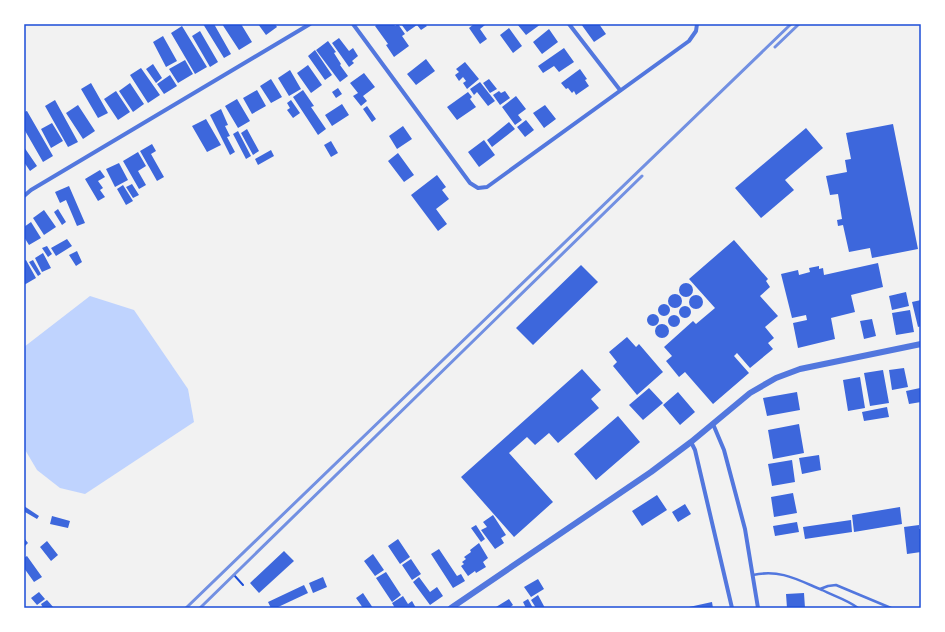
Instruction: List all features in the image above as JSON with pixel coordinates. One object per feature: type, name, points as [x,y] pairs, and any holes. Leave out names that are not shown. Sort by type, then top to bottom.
[{"type":"street","points":[[24,196],[38,186],[310,24]]},
{"type":"street","points":[[354,24],[470,183],[478,188],[487,187],[689,40],[696,31],[697,24]]},
{"type":"street","points":[[569,24],[620,90]]},
{"type":"street","points":[[452,608],[651,472],[691,442],[750,393],[776,378],[800,369],[921,344]]},
{"type":"street","points":[[713,424],[719,436],[728,465],[745,529],[758,608]]},
{"type":"street","points":[[691,442],[695,450],[732,608]]},
{"type":"lane","points":[[753,576],[769,573],[782,574],[798,579],[851,602],[858,608]]},
{"type":"lane","points":[[820,589],[836,585],[891,608]]},
{"type":"path","points":[[234,575],[243,585]]},
{"type":"water","points":[[90,296],[134,310],[188,389],[194,422],[85,494],[60,488],[37,470],[24,448],[24,347]]},
{"type":"building","points":[[203,24],[214,24],[231,54],[224,58]]},
{"type":"building","points":[[222,24],[241,24],[252,42],[239,50]]},
{"type":"building","points":[[258,24],[275,24],[277,27],[266,35]]},
{"type":"building","points":[[378,24],[394,24],[395,26],[398,24],[405,34],[402,36],[409,46],[394,57],[386,45],[388,44],[375,26]]},
{"type":"building","points":[[401,24],[425,24],[427,26],[421,30],[417,25],[407,32]]},
{"type":"building","points":[[474,24],[485,25],[480,29],[487,39],[480,44],[469,28]]},
{"type":"building","points":[[517,24],[541,24],[526,35]]},
{"type":"building","points":[[581,24],[599,24],[606,34],[594,42]]},
{"type":"building","points":[[182,26],[207,67],[195,74],[171,33]]},
{"type":"building","points":[[509,28],[522,46],[513,53],[500,35]]},
{"type":"building","points":[[549,29],[558,42],[542,54],[533,42]]},
{"type":"building","points":[[200,31],[218,62],[210,67],[192,36]]},
{"type":"building","points":[[163,36],[177,61],[166,67],[153,42]]},
{"type":"building","points":[[339,38],[349,51],[353,48],[358,56],[352,61],[354,63],[349,67],[332,43]]},
{"type":"building","points":[[328,41],[336,52],[334,53],[341,64],[340,65],[348,76],[340,82],[316,50]]},
{"type":"building","points":[[564,48],[574,62],[559,72],[554,66],[543,73],[538,66]]},
{"type":"building","points":[[315,50],[332,75],[325,80],[308,56]]},
{"type":"building","points":[[426,59],[435,71],[416,85],[407,74]]},
{"type":"building","points":[[185,60],[193,74],[178,83],[169,69]]},
{"type":"building","points":[[465,62],[479,79],[467,89],[463,83],[466,81],[463,77],[459,81],[455,75],[459,72],[456,69]]},
{"type":"building","points":[[153,64],[162,78],[156,83],[146,69]]},
{"type":"building","points":[[308,65],[322,85],[311,93],[297,73]]},
{"type":"building","points":[[141,68],[160,95],[148,103],[130,75]]},
{"type":"building","points":[[580,69],[587,79],[585,80],[589,86],[576,95],[574,91],[572,93],[561,83]]},
{"type":"building","points":[[290,70],[301,89],[289,96],[278,78]]},
{"type":"building","points":[[364,73],[375,87],[363,96],[367,101],[361,106],[353,96],[358,93],[350,83]]},
{"type":"building","points":[[170,75],[177,86],[164,94],[157,84]]},
{"type":"building","points":[[271,79],[282,97],[271,103],[260,86]]},
{"type":"building","points":[[489,79],[497,89],[490,93],[483,83]]},
{"type":"building","points":[[480,82],[495,101],[488,106],[477,92],[474,95],[470,89]]},
{"type":"building","points":[[91,83],[108,113],[98,118],[81,89]]},
{"type":"building","points":[[130,83],[144,104],[133,112],[119,91]]},
{"type":"building","points":[[338,88],[342,94],[336,98],[332,92]]},
{"type":"building","points":[[257,90],[266,106],[252,114],[243,98]]},
{"type":"building","points":[[303,90],[314,106],[311,107],[326,129],[318,135],[293,97]]},
{"type":"building","points":[[116,91],[130,112],[118,120],[104,99]]},
{"type":"building","points":[[499,91],[501,93],[505,91],[510,98],[500,105],[493,95]]},
{"type":"building","points":[[468,92],[472,97],[470,99],[476,107],[457,120],[447,107]]},
{"type":"building","points":[[516,96],[526,109],[518,115],[522,120],[515,125],[502,107]]},
{"type":"building","points":[[237,99],[250,121],[238,128],[225,106]]},
{"type":"building","points":[[55,100],[78,142],[68,147],[45,106]]},
{"type":"building","points":[[291,100],[300,113],[293,118],[287,110],[290,108],[287,103]]},
{"type":"building","points":[[342,104],[349,115],[332,126],[325,115]]},
{"type":"building","points":[[78,105],[95,131],[83,139],[66,113]]},
{"type":"building","points":[[545,105],[556,119],[544,128],[533,113]]},
{"type":"building","points":[[367,106],[376,119],[372,122],[363,109]]},
{"type":"building","points":[[221,109],[228,125],[225,126],[230,136],[227,137],[235,152],[230,155],[210,115]]},
{"type":"building","points":[[27,111],[53,156],[43,162],[24,129],[24,112]]},
{"type":"building","points":[[206,119],[221,145],[207,152],[192,126]]},
{"type":"building","points":[[526,120],[534,130],[525,137],[517,127]]},
{"type":"building","points":[[509,122],[515,129],[492,147],[487,140]]},
{"type":"building","points":[[52,123],[63,141],[51,148],[41,129]]},
{"type":"building","points":[[893,124],[918,249],[872,258],[870,248],[849,252],[843,225],[838,226],[837,220],[842,219],[838,194],[830,195],[826,176],[847,172],[845,160],[851,159],[846,133]]},
{"type":"building","points":[[403,126],[412,139],[397,149],[389,136]]},
{"type":"building","points":[[806,128],[823,148],[785,180],[794,190],[761,218],[735,188]]},
{"type":"building","points":[[247,129],[259,151],[253,155],[241,133]]},
{"type":"building","points":[[238,131],[251,156],[246,159],[233,134]]},
{"type":"building","points":[[484,140],[495,155],[479,167],[468,152]]},
{"type":"building","points":[[331,141],[338,153],[331,157],[324,145]]},
{"type":"building","points":[[152,144],[156,151],[151,154],[164,177],[157,181],[140,151]]},
{"type":"building","points":[[24,147],[37,166],[30,171],[24,162]]},
{"type":"building","points":[[271,150],[274,156],[258,165],[255,159]]},
{"type":"building","points":[[138,152],[146,166],[138,171],[146,185],[139,189],[123,161]]},
{"type":"building","points":[[398,153],[414,175],[404,182],[388,161]]},
{"type":"building","points":[[119,163],[128,180],[115,187],[106,169]]},
{"type":"building","points":[[100,170],[105,177],[98,181],[103,188],[100,190],[105,197],[98,201],[85,179]]},
{"type":"building","points":[[437,175],[446,187],[442,190],[449,199],[436,209],[447,224],[438,231],[411,195]]},
{"type":"building","points":[[132,184],[139,195],[133,198],[126,187]]},
{"type":"building","points":[[123,185],[133,201],[126,205],[117,189]]},
{"type":"building","points":[[69,186],[85,223],[77,226],[66,200],[60,203],[55,192]]},
{"type":"building","points":[[58,209],[66,222],[62,225],[54,212]]},
{"type":"building","points":[[44,210],[56,227],[44,235],[33,218]]},
{"type":"building","points":[[31,222],[41,238],[29,245],[24,237],[24,227]]},
{"type":"building","points":[[67,239],[72,246],[56,256],[51,248]]},
{"type":"building","points":[[734,240],[768,279],[766,281],[770,287],[760,296],[778,316],[765,327],[774,338],[768,343],[773,349],[750,368],[737,353],[734,356],[749,373],[713,404],[685,372],[679,377],[666,361],[672,356],[664,347],[693,321],[696,324],[715,308],[689,279]]},
{"type":"building","points":[[47,246],[52,254],[48,257],[42,248]]},
{"type":"building","points":[[77,251],[82,262],[76,266],[69,255]]},
{"type":"building","points":[[43,253],[51,268],[42,272],[35,258]]},
{"type":"building","points":[[26,260],[36,278],[24,285],[24,261]]},
{"type":"building","points":[[33,260],[41,274],[38,276],[29,262]]},
{"type":"building","points":[[878,263],[883,287],[851,295],[855,312],[831,318],[835,339],[798,348],[793,323],[807,320],[806,315],[792,318],[781,274],[798,270],[799,275],[810,272],[809,268],[819,266],[819,269],[823,268],[824,275]]},
{"type":"building","points":[[581,265],[598,282],[533,345],[516,328]]},
{"type":"building","points":[[686,283],[691,285],[693,290],[691,295],[686,297],[681,295],[679,290],[681,285]]},
{"type":"building","points":[[906,292],[909,306],[892,310],[889,296]]},
{"type":"building","points":[[675,294],[680,296],[682,301],[680,306],[675,308],[670,306],[668,301],[670,296]]},
{"type":"building","points":[[696,295],[701,297],[703,302],[701,307],[696,309],[691,307],[689,302],[691,297]]},
{"type":"building","points":[[921,300],[921,326],[918,327],[912,302]]},
{"type":"building","points":[[666,304],[669,305],[669,315],[662,316],[659,315],[658,308],[659,305]]},
{"type":"building","points":[[683,306],[687,306],[691,312],[687,318],[683,318],[679,314],[679,310]]},
{"type":"building","points":[[910,310],[914,332],[896,335],[892,313]]},
{"type":"building","points":[[651,314],[655,314],[659,320],[655,326],[651,326],[647,322],[647,318]]},
{"type":"building","points":[[672,315],[676,315],[680,321],[676,327],[672,327],[668,323],[668,319]]},
{"type":"building","points":[[872,319],[876,336],[864,339],[860,321]]},
{"type":"building","points":[[662,324],[667,326],[669,331],[667,336],[662,338],[657,336],[655,331],[657,326]]},
{"type":"building","points":[[627,337],[636,347],[639,344],[663,372],[637,395],[613,366],[617,362],[609,352]]},
{"type":"building","points":[[904,368],[908,387],[892,390],[889,370]]},
{"type":"building","points":[[582,369],[601,390],[591,399],[599,408],[558,443],[549,433],[535,445],[527,437],[509,453],[553,502],[514,537],[461,477]]},
{"type":"building","points":[[883,370],[889,403],[870,406],[864,373]]},
{"type":"building","points":[[860,377],[865,408],[848,411],[843,380]]},
{"type":"building","points":[[649,388],[663,403],[643,420],[629,405]]},
{"type":"building","points":[[920,388],[921,402],[909,404],[906,391]]},
{"type":"building","points":[[678,392],[695,412],[680,425],[663,405]]},
{"type":"building","points":[[797,392],[800,410],[767,416],[763,398]]},
{"type":"building","points":[[887,407],[889,417],[864,421],[862,412]]},
{"type":"building","points":[[618,416],[640,442],[596,480],[574,454]]},
{"type":"building","points":[[799,424],[804,453],[773,459],[768,430]]},
{"type":"building","points":[[819,455],[821,470],[802,474],[799,458]]},
{"type":"building","points":[[792,460],[795,482],[772,486],[768,464]]},
{"type":"building","points":[[793,493],[797,513],[774,517],[771,497]]},
{"type":"building","points":[[657,495],[667,510],[642,526],[632,511]]},
{"type":"building","points":[[685,504],[691,514],[678,522],[672,512]]},
{"type":"building","points":[[24,506],[39,516],[37,519],[25,512],[24,514]]},
{"type":"building","points":[[900,507],[902,524],[854,532],[852,515]]},
{"type":"building","points":[[493,515],[506,535],[501,538],[504,543],[495,549],[481,530],[487,527],[483,522]]},
{"type":"building","points":[[52,516],[70,521],[68,528],[50,524]]},
{"type":"building","points":[[851,520],[852,532],[805,539],[803,527]]},
{"type":"building","points":[[797,522],[799,532],[775,536],[773,526]]},
{"type":"building","points":[[476,525],[485,539],[481,542],[471,528]]},
{"type":"building","points":[[919,525],[919,529],[921,529],[921,552],[907,554],[904,527]]},
{"type":"building","points":[[24,538],[28,543],[24,547]]},
{"type":"building","points":[[398,539],[410,557],[400,564],[388,546]]},
{"type":"building","points":[[47,541],[58,555],[51,561],[40,547]]},
{"type":"building","points":[[479,543],[488,558],[483,562],[486,567],[476,573],[475,571],[468,576],[461,566],[464,564],[462,562],[466,559],[464,557],[471,552],[470,550]]},
{"type":"building","points":[[439,549],[457,576],[461,574],[465,581],[453,588],[431,554]]},
{"type":"building","points":[[284,551],[294,561],[259,593],[250,583]]},
{"type":"building","points":[[373,554],[384,570],[375,576],[364,561]]},
{"type":"building","points":[[27,556],[42,577],[34,582],[24,568],[24,558]]},
{"type":"building","points":[[411,559],[421,574],[412,580],[402,565]]},
{"type":"building","points":[[386,572],[401,595],[392,602],[376,578]]},
{"type":"building","points":[[323,577],[327,587],[313,593],[309,583]]},
{"type":"building","points":[[419,577],[430,592],[437,587],[443,596],[430,605],[413,582]]},
{"type":"building","points":[[538,579],[544,589],[531,597],[524,587]]},
{"type":"building","points":[[304,585],[308,593],[276,608],[271,608],[268,602]]},
{"type":"building","points":[[39,592],[45,599],[37,605],[31,598]]},
{"type":"building","points":[[363,593],[373,608],[363,608],[356,598]]},
{"type":"building","points":[[804,593],[805,608],[787,608],[786,594]]},
{"type":"building","points":[[538,595],[545,608],[536,608],[531,600]]},
{"type":"building","points":[[403,596],[408,604],[412,601],[416,608],[395,608],[392,603]]},
{"type":"building","points":[[509,599],[513,605],[509,608],[496,607]]},
{"type":"building","points":[[528,599],[533,608],[526,608],[523,602]]},
{"type":"building","points":[[47,600],[54,608],[43,608],[41,604]]},
{"type":"building","points":[[712,602],[713,608],[689,608],[689,607]]},
{"type":"railway","points":[[186,608],[791,24]]},
{"type":"railway","points":[[775,47],[799,24]]},
{"type":"railway","points":[[200,608],[642,176]]}]
